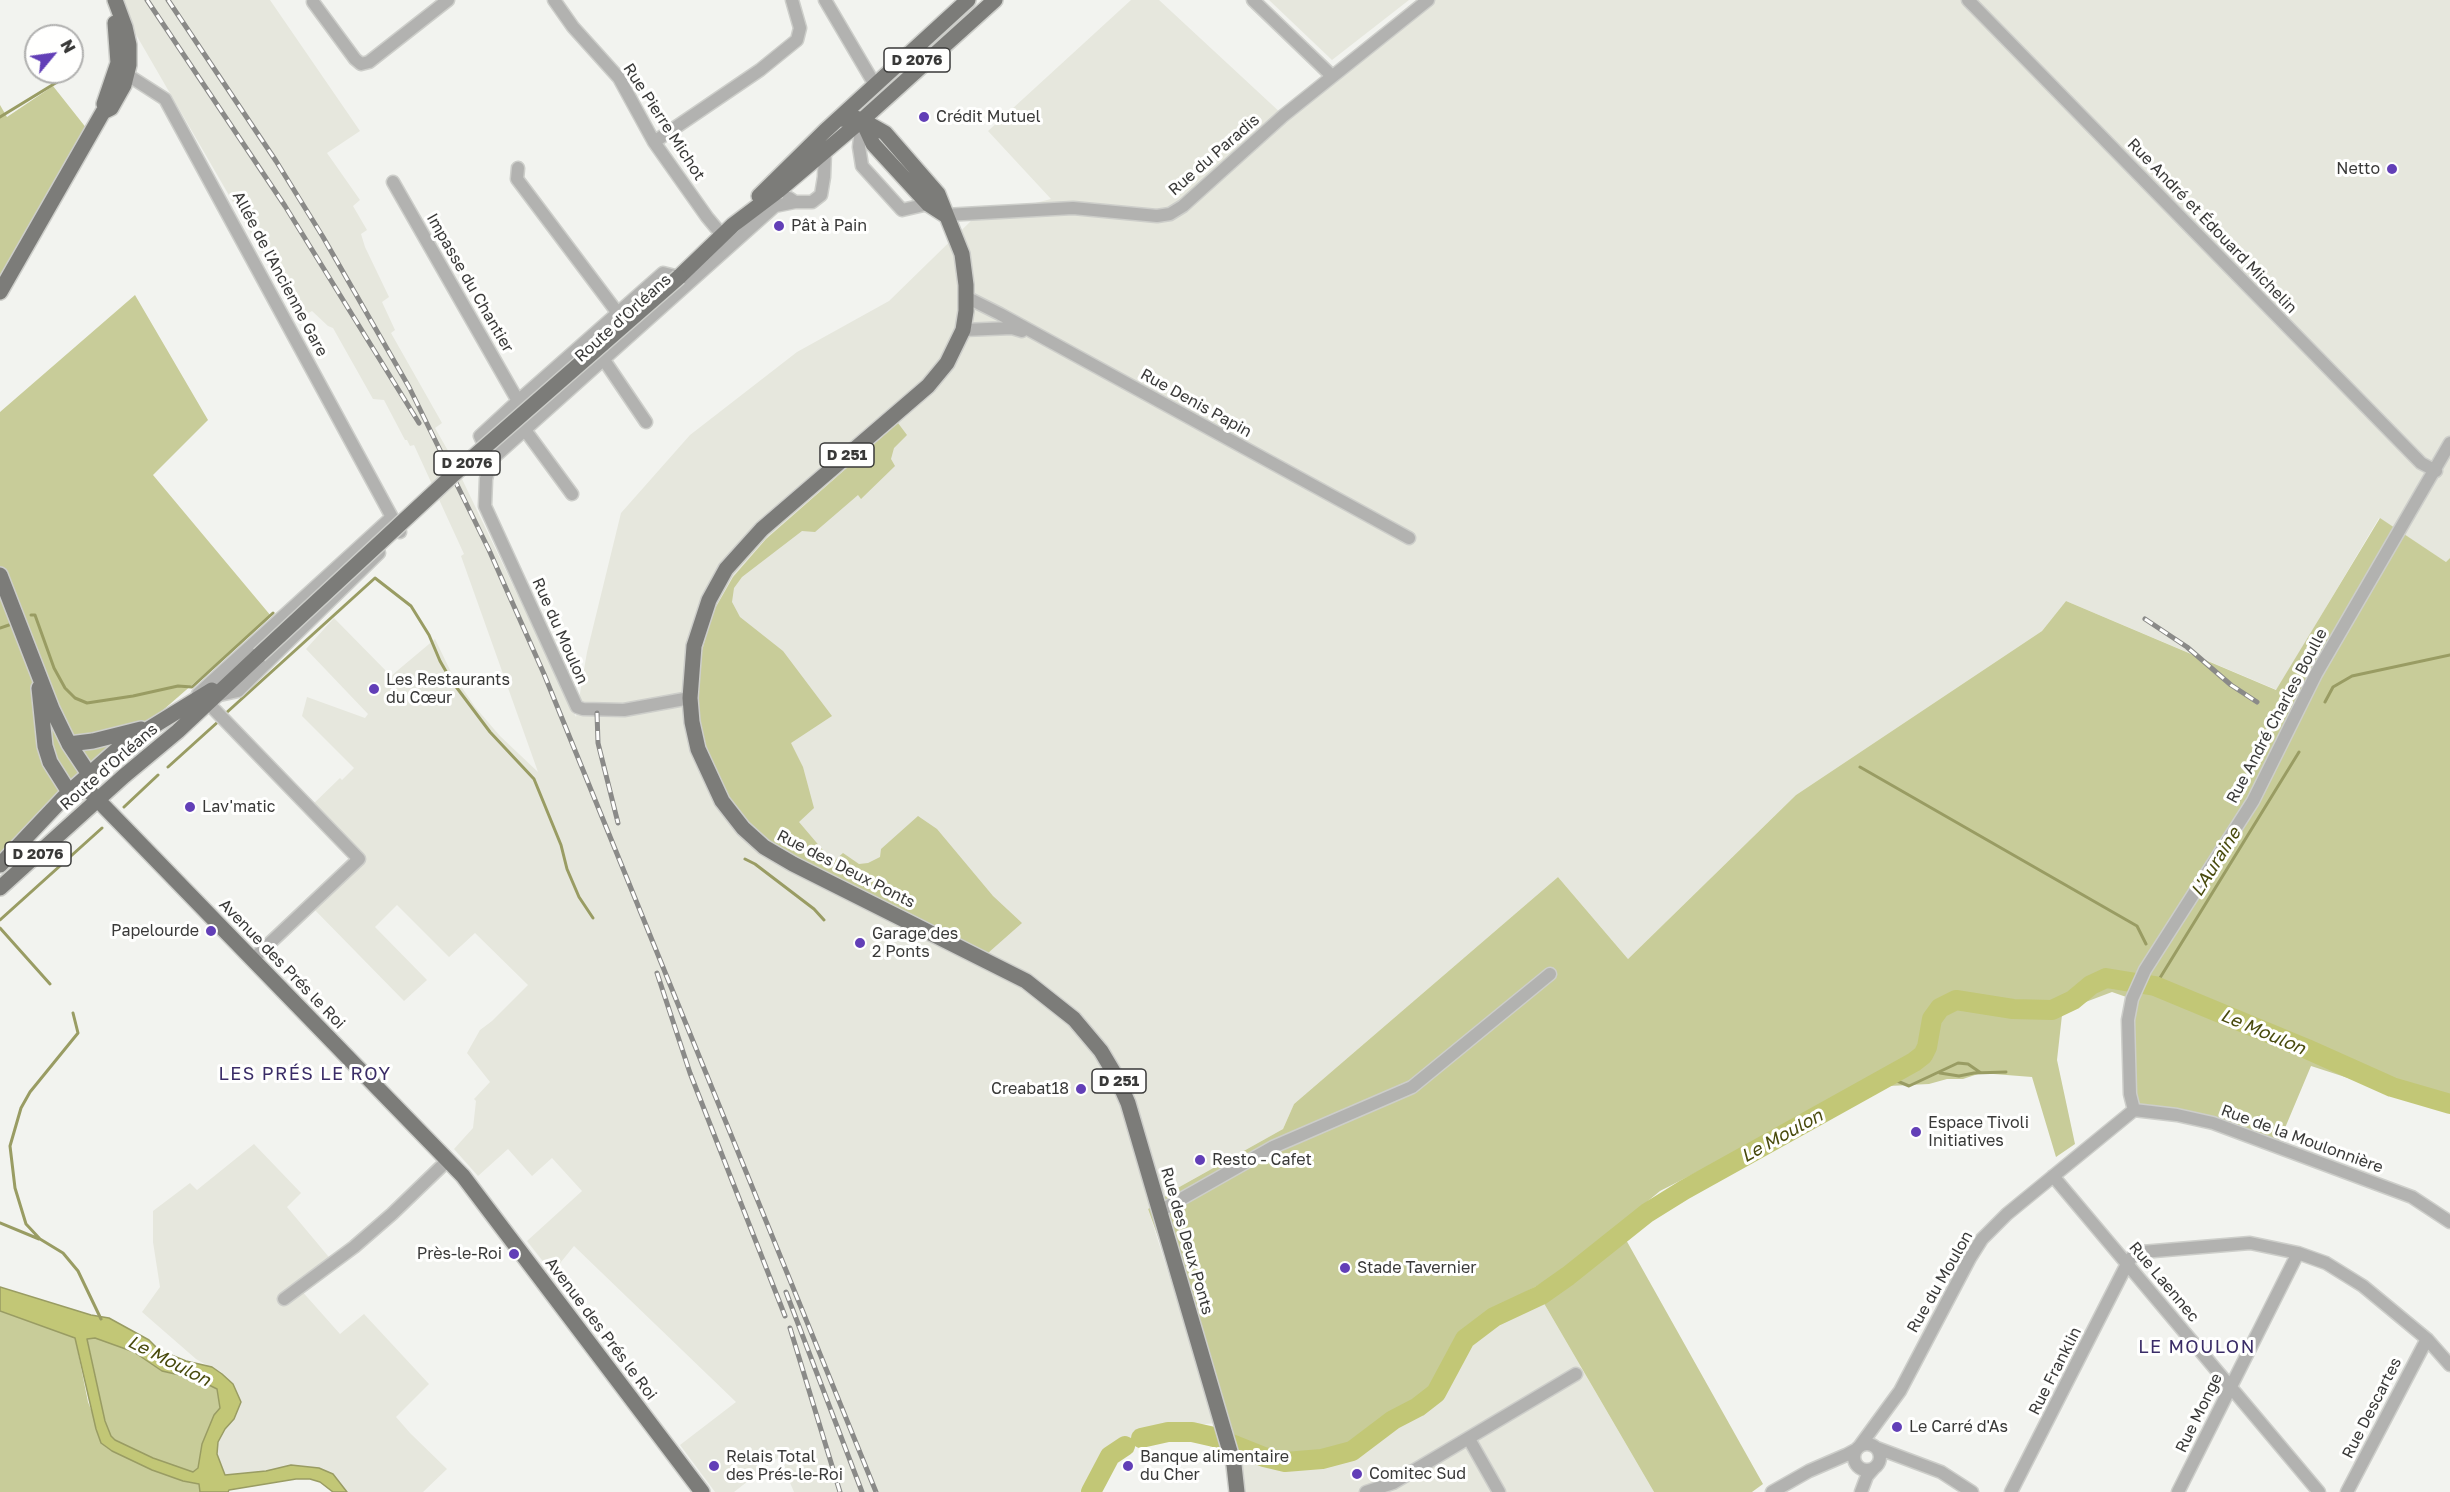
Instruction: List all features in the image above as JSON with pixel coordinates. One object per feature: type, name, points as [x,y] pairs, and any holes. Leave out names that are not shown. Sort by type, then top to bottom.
[{"type":"main road","points":[[0,292],[103,112],[111,108],[124,85],[117,37],[107,0]]},
{"type":"main road","points":[[115,0],[129,45],[121,71]]},
{"type":"main road","name":"Route d'Orléans","points":[[0,888],[76,820],[94,796],[124,776],[178,731],[454,474],[679,277],[728,230],[770,184],[837,120],[970,0]]},
{"type":"main road","name":"Route d'Orléans","points":[[862,120],[876,96],[950,30],[970,0]]},
{"type":"main road","name":"Route d'Orléans","points":[[968,24],[989,0]]},
{"type":"main road","name":"Route d'Orléans","points":[[728,230],[862,120],[995,0]]},
{"type":"main road","points":[[837,120],[852,117],[862,120],[873,144],[928,204],[945,215]]},
{"type":"main road","name":"Rue des Deux Ponts","points":[[862,120],[888,137],[938,194],[962,254],[966,291],[963,330],[947,363],[928,386],[762,529],[726,569],[709,600],[698,632],[692,662],[690,698],[694,735],[709,777],[732,815],[758,842],[793,864],[1026,981],[1074,1019],[1101,1051],[1124,1093],[1234,1465],[1237,1492]]},
{"type":"main road","points":[[0,575],[38,673],[69,744],[88,774],[94,796],[69,792],[50,762],[45,746],[38,673]]},
{"type":"main road","name":"Route d'Orléans","points":[[0,865],[69,792],[121,746],[240,672]]},
{"type":"main road","name":"D 2076","points":[[94,796],[109,767],[180,711]]},
{"type":"main road","name":"D 2076","points":[[69,744],[93,741],[150,727]]},
{"type":"main road","name":"Avenue des Prés le Roi","points":[[94,796],[448,1160],[489,1209],[702,1492]]},
{"type":"street","points":[[313,2],[361,64],[369,62],[448,0]]},
{"type":"street","name":"Rue Pierre Michot","points":[[554,0],[573,27],[618,78],[654,142],[707,217],[728,230]]},
{"type":"street","points":[[654,142],[760,70],[797,40],[800,28],[792,0]]},
{"type":"street","points":[[825,0],[875,85]]},
{"type":"street","points":[[1253,0],[1332,76]]},
{"type":"street","name":"Rue du Paradis","points":[[945,215],[1073,208],[1157,216],[1170,214],[1183,206],[1332,76],[1428,0]]},
{"type":"street","name":"Rue André et Édouard Michelin","points":[[1968,0],[2421,463],[2436,471]]},
{"type":"street","name":"Allée de l'Ancienne Gare","points":[[121,71],[165,99],[392,517]]},
{"type":"street","points":[[862,120],[859,147],[862,166],[902,210],[928,204]]},
{"type":"street","name":"Route d'Orléans","points":[[679,277],[663,273],[480,436],[491,460],[775,206],[795,202],[812,202],[821,195],[825,151]]},
{"type":"street","points":[[518,168],[517,179],[617,312]]},
{"type":"street","name":"Impasse du Chantier","points":[[393,182],[518,401]]},
{"type":"street","points":[[778,191],[795,202]]},
{"type":"street","name":"Rue Denis Papin","points":[[966,291],[1043,338],[1409,538]]},
{"type":"street","points":[[963,330],[1012,328],[1043,338]]},
{"type":"street","points":[[604,360],[646,422]]},
{"type":"street","points":[[525,430],[572,494]]},
{"type":"street","name":"Rue André Charles Boulle","points":[[2134,1110],[2130,1094],[2128,1020],[2132,999],[2145,970],[2253,801],[2316,674],[2436,471],[2450,443]]},
{"type":"street","name":"Rue du Moulon","points":[[491,460],[486,479],[485,506],[577,707],[583,710],[619,711],[690,698]]},
{"type":"street","points":[[180,711],[392,517],[400,532],[238,691],[211,700],[359,859],[253,960]]},
{"type":"street","points":[[1160,1211],[1273,1147],[1412,1087],[1550,974]]},
{"type":"street","name":"Rue du Moulon","points":[[1858,1448],[1900,1390],[1982,1239],[2007,1214],[2134,1110]]},
{"type":"street","name":"Rue de la Moulonnière","points":[[2134,1110],[2177,1115],[2213,1124],[2412,1197],[2450,1221]]},
{"type":"street","points":[[284,1299],[354,1247],[448,1160]]},
{"type":"street","name":"Rue Laennec","points":[[2053,1176],[2319,1492]]},
{"type":"street","points":[[2127,1264],[2132,1257],[2142,1252],[2221,1244],[2250,1243],[2298,1253],[2346,1274],[2383,1301],[2427,1339],[2450,1365]]},
{"type":"street","name":"Rue Monge","points":[[2178,1492],[2298,1253]]},
{"type":"street","name":"Rue Franklin","points":[[2011,1492],[2127,1264]]},
{"type":"street","name":"Rue Descartes","points":[[2347,1492],[2427,1339]]},
{"type":"street","points":[[1366,1492],[1393,1483],[1576,1374]]},
{"type":"street","name":"Rue du Moulon","points":[[1876,1447],[1875,1437],[1880,1419]]},
{"type":"street","points":[[1468,1439],[1499,1492]]},
{"type":"street","points":[[1773,1492],[1867,1444],[1941,1472],[1972,1492]]},
{"type":"street","points":[[1860,1492],[1880,1455],[1876,1447]]},
{"type":"street","points":[[1858,1448],[1854,1456],[1861,1476],[1860,1492]]},
{"type":"street","points":[[1825,1464],[1843,1462],[1866,1470],[1876,1465],[1907,1459]]},
{"type":"shaded area","points":[[116,0],[270,0],[360,131],[327,153],[360,200],[353,206],[367,230],[361,234],[365,247],[389,297],[382,302],[395,330],[391,333],[442,423],[435,428],[451,456],[576,717],[587,652],[621,513],[690,435],[797,352],[889,301],[973,219],[1051,199],[988,131],[1131,0],[1159,0],[1283,115],[1428,0],[2450,0],[2450,558],[2446,562],[2379,518],[2277,690],[2066,601],[2042,631],[1796,795],[1628,959],[1558,877],[1294,1104],[1283,1129],[1174,1190],[1148,1209],[1216,1423],[1145,1430],[1107,1451],[1081,1492],[794,1492],[779,1457],[734,1492],[715,1492],[680,1445],[736,1402],[574,1246],[552,1273],[527,1241],[582,1191],[552,1158],[532,1176],[508,1149],[478,1176],[454,1149],[473,1128],[476,1101],[474,1099],[490,1082],[467,1053],[480,1030],[528,985],[475,933],[449,957],[397,905],[375,927],[427,980],[404,1001],[310,905],[357,860],[308,809],[340,778],[342,780],[354,768],[302,716],[307,697],[365,718],[368,714],[306,649],[334,618],[391,676],[435,639],[450,670],[475,707],[500,736],[538,772],[461,556],[464,554],[414,445],[410,446],[405,440],[384,400],[373,399],[333,328],[312,311],[300,318]]},
{"type":"shaded area","points":[[1269,0],[1409,0],[1332,60]]},
{"type":"shaded area","points":[[53,86],[91,134],[0,292],[0,105],[7,117]]},
{"type":"shaded area","points":[[135,295],[208,420],[153,475],[271,616],[69,792],[0,865],[0,412]]},
{"type":"shaded area","points":[[898,423],[907,435],[894,448],[891,459],[895,466],[861,499],[858,495],[815,532],[802,531],[742,577],[734,588],[732,602],[740,617],[783,651],[832,716],[791,743],[803,767],[814,808],[799,822],[833,862],[843,853],[859,864],[868,863],[880,857],[881,849],[918,816],[937,829],[993,896],[1022,923],[988,953],[797,857],[761,835],[749,824],[727,795],[708,755],[702,733],[698,704],[699,661],[713,612],[733,577],[766,539]]},
{"type":"shaded area","points":[[2380,518],[2446,562],[2450,558],[2450,1111],[2311,1066],[2277,1147],[2213,1123],[2134,1110],[2132,999],[2112,992],[2083,1003],[2062,1015],[2057,1060],[2075,1144],[2056,1157],[2032,1077],[1981,1073],[1963,1079],[1947,1079],[1929,1084],[1889,1086],[1846,1110],[1740,1150],[1660,1191],[1573,1263],[1537,1286],[1484,1314],[1453,1357],[1436,1393],[1418,1407],[1393,1420],[1352,1451],[1322,1459],[1285,1462],[1233,1445],[1148,1209],[1174,1190],[1283,1129],[1294,1104],[1558,877],[1628,959],[1796,795],[2042,631],[2066,601],[2276,690]]},
{"type":"shaded area","points":[[254,1144],[301,1193],[287,1207],[333,1262],[300,1289],[340,1334],[364,1314],[429,1384],[396,1417],[447,1469],[423,1492],[347,1492],[333,1474],[319,1468],[291,1465],[266,1471],[225,1475],[217,1454],[218,1442],[234,1419],[241,1402],[222,1374],[196,1359],[142,1312],[160,1287],[153,1242],[153,1211],[190,1183],[197,1190]]},
{"type":"shaded area","points":[[1625,1238],[1763,1484],[1752,1492],[1654,1492],[1542,1300],[1572,1281]]},
{"type":"shaded area","points":[[1542,1300],[1654,1492],[1246,1492],[1241,1463],[1233,1445],[1264,1457],[1352,1451],[1393,1420],[1418,1407],[1444,1379],[1465,1339],[1494,1322]]},
{"type":"shaded area","points":[[0,1311],[75,1338],[88,1402],[106,1447],[152,1470],[199,1484],[200,1492],[0,1492]]},
{"type":"shaded area","points":[[87,1338],[95,1338],[134,1352],[162,1371],[197,1379],[217,1389],[220,1408],[214,1415],[198,1468],[193,1472],[153,1458],[111,1436],[105,1421]]},
{"type":"water","points":[[0,1287],[91,1315],[109,1318],[149,1340],[159,1350],[186,1361],[212,1367],[233,1384],[241,1402],[234,1419],[218,1442],[217,1454],[225,1475],[266,1471],[291,1465],[319,1468],[333,1474],[347,1492],[333,1492],[320,1482],[310,1479],[296,1479],[228,1492],[200,1492],[199,1484],[152,1470],[112,1451],[101,1443],[96,1429],[75,1338],[0,1311]],"holes":[[[95,1338],[134,1352],[162,1371],[197,1379],[217,1389],[220,1408],[214,1415],[202,1444],[198,1468],[193,1472],[153,1458],[111,1436],[105,1421],[87,1339]]]},
{"type":"waterway","points":[[0,117],[54,84]]},
{"type":"waterway","points":[[225,714],[375,578],[411,606],[429,635],[451,680],[490,732],[534,779],[561,845],[567,869],[579,897],[593,918]]},
{"type":"waterway","points":[[31,615],[35,615],[54,668],[65,688],[75,698],[87,703],[178,686],[192,687],[273,613]]},
{"type":"waterway","points":[[0,628],[9,625]]},
{"type":"waterway","name":"L'Auraine","points":[[2325,702],[2333,687],[2352,676],[2450,655]]},
{"type":"waterway","points":[[168,767],[220,720]]},
{"type":"waterway","name":"L'Auraine","points":[[2155,986],[2299,752]]},
{"type":"waterway","points":[[1860,767],[2137,926],[2146,944]]},
{"type":"waterway","points":[[124,807],[158,775]]},
{"type":"waterway","points":[[0,920],[102,828]]},
{"type":"waterway","points":[[745,859],[755,864],[814,909],[824,920]]},
{"type":"waterway","points":[[0,928],[50,984]]},
{"type":"waterway","name":"Le Moulon","points":[[1141,1438],[1168,1432],[1192,1432],[1214,1437],[1264,1457],[1285,1462],[1322,1459],[1352,1451],[1393,1420],[1418,1407],[1436,1393],[1465,1339],[1494,1317],[1541,1295],[1647,1213],[1684,1190],[1914,1062],[1923,1055],[1927,1047],[1932,1019],[1940,1008],[1956,1000],[2013,1009],[2052,1010],[2073,1000],[2091,985],[2106,978],[2155,986],[2392,1087],[2450,1104]]},
{"type":"waterway","points":[[73,1013],[78,1033],[30,1092],[21,1108],[10,1146],[15,1188],[26,1224],[40,1239],[63,1253],[78,1271],[101,1319]]},
{"type":"waterway","points":[[1888,1077],[1909,1086],[1958,1063],[1968,1064],[1981,1073]]},
{"type":"waterway","points":[[1940,1073],[1959,1076],[2006,1072]]},
{"type":"waterway","points":[[0,1223],[39,1239]]},
{"type":"waterway","name":"Le Moulon","points":[[1091,1492],[1110,1456],[1125,1446]]},
{"type":"railway","points":[[147,0],[285,206],[419,423]]},
{"type":"railway","points":[[168,0],[276,161],[323,237],[409,387],[489,550],[544,674],[876,1492]]},
{"type":"railway","points":[[2145,619],[2187,647],[2231,685],[2257,702]]},
{"type":"railway","points":[[597,713],[598,743],[618,823]]},
{"type":"railway","points":[[657,973],[690,1073],[785,1316]]},
{"type":"railway","points":[[786,1292],[862,1492]]},
{"type":"railway","points":[[790,1328],[840,1492]]},
{"type":"place","name":"Crédit Mutuel","points":[[924,117]]},
{"type":"place","name":"Netto","points":[[2392,169]]},
{"type":"place","name":"Pât à Pain","points":[[779,226]]},
{"type":"place","name":"Les Restaurants du Cœur","points":[[374,689]]},
{"type":"place","name":"Lav'matic","points":[[190,807]]},
{"type":"place","name":"Papelourde","points":[[211,931]]},
{"type":"place","name":"Garage des 2 Ponts","points":[[860,943]]},
{"type":"place","name":"Creabat18","points":[[1081,1089]]},
{"type":"place","name":"Espace Tivoli Initiatives","points":[[1916,1132]]},
{"type":"place","name":"Resto - Cafet","points":[[1200,1160]]},
{"type":"place","name":"Près-le-Roi","points":[[514,1254]]},
{"type":"place","name":"Stade Tavernier","points":[[1345,1268]]},
{"type":"place","name":"Le Carré d'As","points":[[1897,1427]]},
{"type":"place","name":"Relais Total des Prés-le-Roi","points":[[714,1466]]},
{"type":"place","name":"Banque alimentaire du Cher","points":[[1128,1466]]},
{"type":"place","name":"Comitec Sud","points":[[1357,1474]]},
{"type":"district","name":"LES PRÉS LE ROY","points":[[305,1074]]},
{"type":"district","name":"LE MOULON","points":[[2197,1347]]}]
